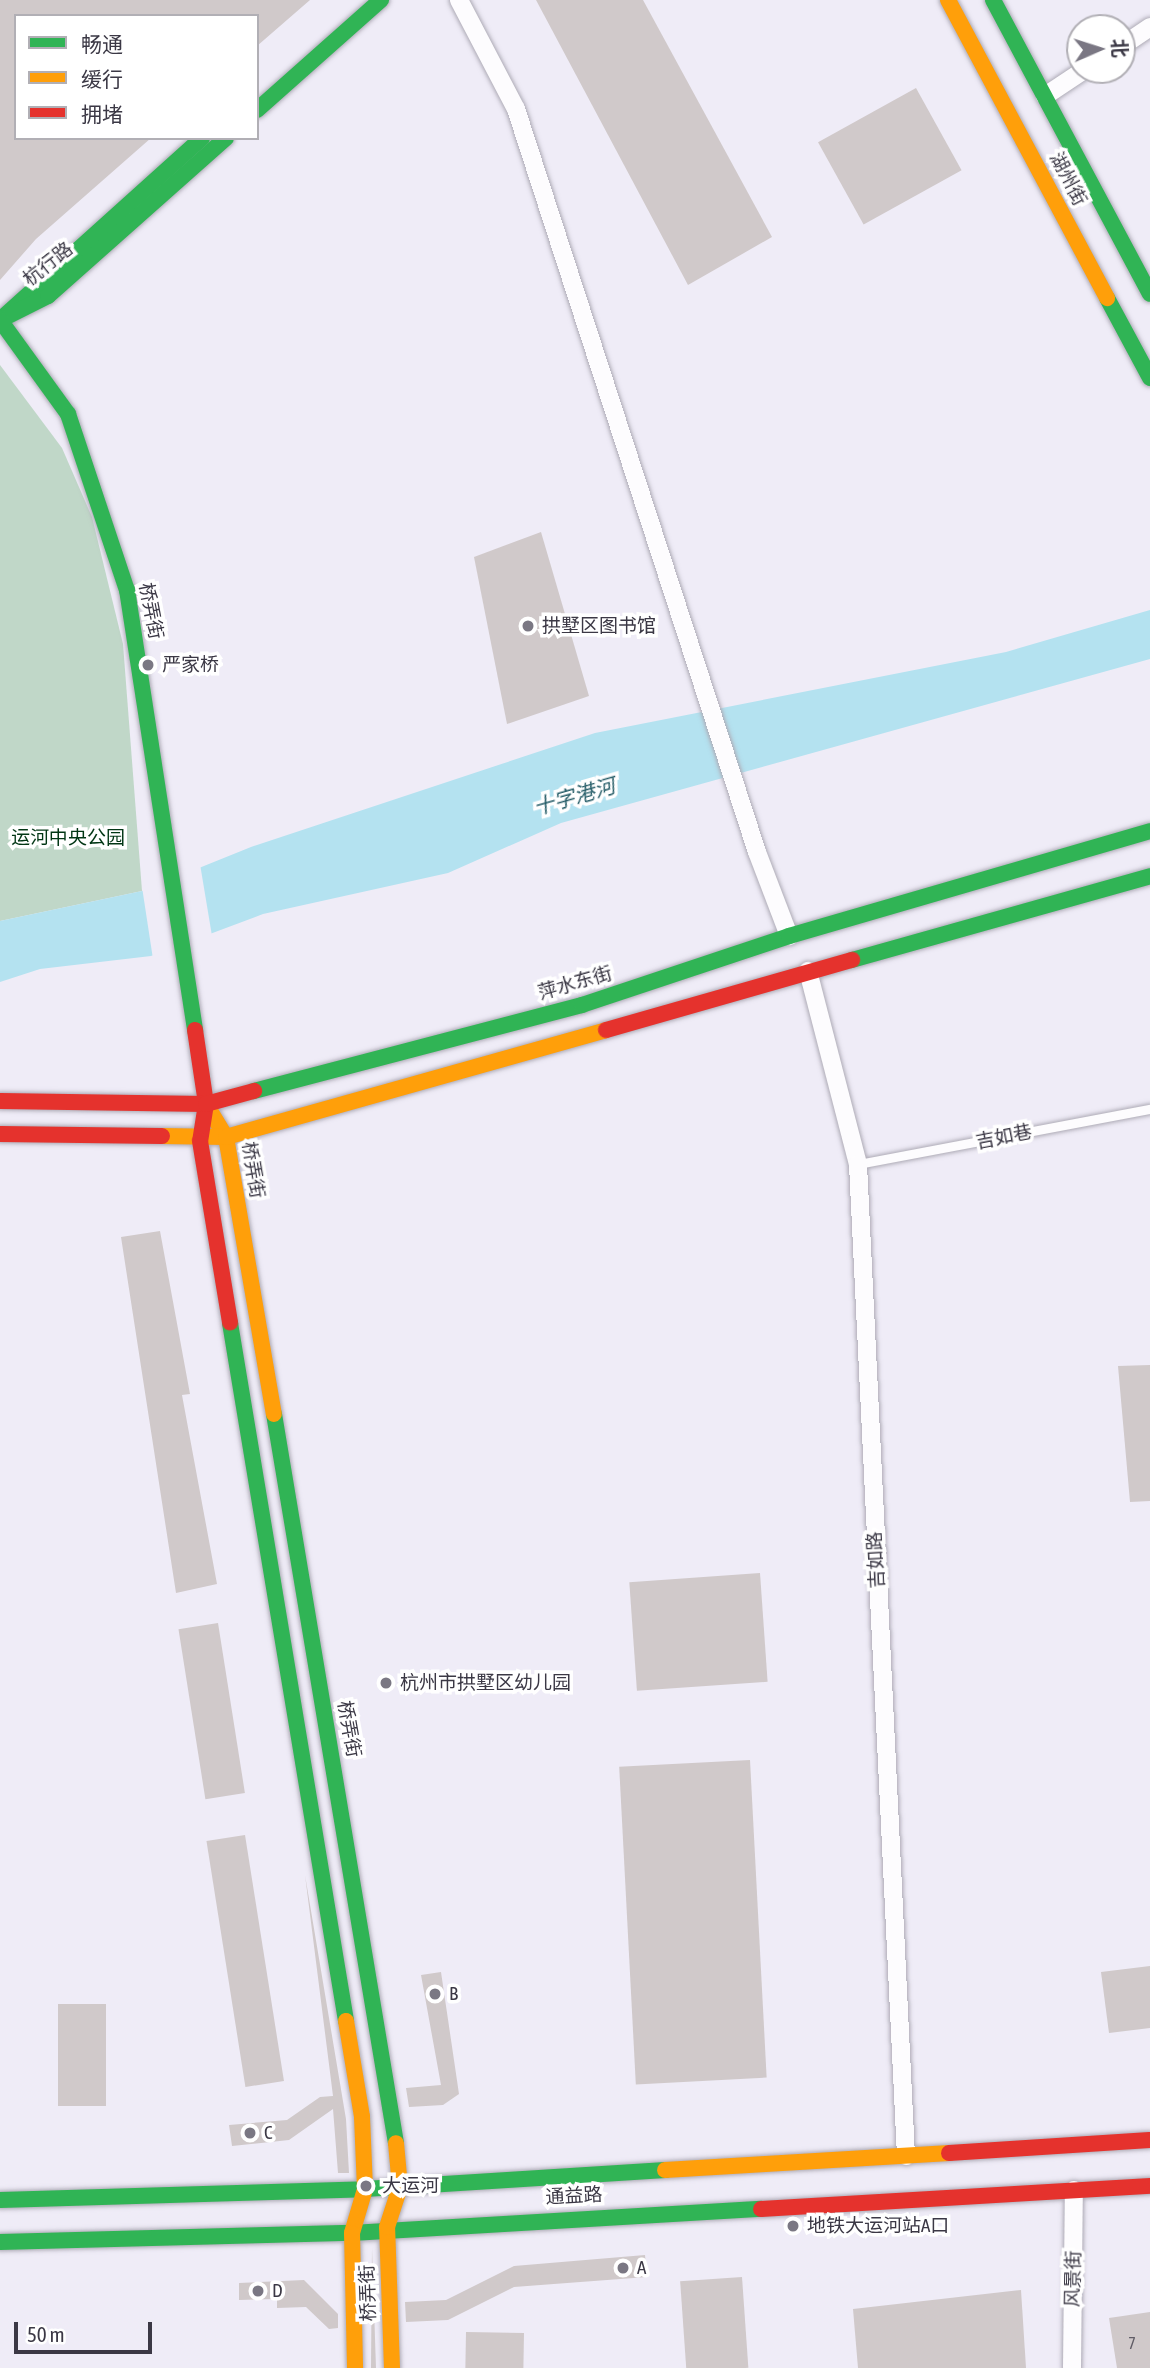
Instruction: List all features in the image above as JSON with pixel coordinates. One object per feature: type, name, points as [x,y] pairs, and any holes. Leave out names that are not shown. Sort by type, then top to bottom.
[{"type":"main road","points":[[259,88],[360,0]]},
{"type":"main road","points":[[259,108],[381,0]]},
{"type":"main road","name":"湖州街","points":[[948,0],[1150,378]]},
{"type":"main road","name":"湖州街","points":[[993,0],[1150,294]]},
{"type":"main road","name":"杭行路","points":[[0,319],[200,140]]},
{"type":"main road","name":"杭行路","points":[[0,319],[48,296],[224,140]]},
{"type":"main road","name":"桥弄街","points":[[0,319],[68,414],[96,487],[127,590],[192,995],[206,1104],[200,1141],[362,2117],[365,2189],[352,2233],[355,2368]]},
{"type":"main road","name":"萍水东街","points":[[0,1101],[206,1104],[582,1005],[789,936],[1150,831]]},
{"type":"main road","points":[[0,1134],[200,1141],[226,1137],[1150,876]]},
{"type":"main road","name":"桥弄街","points":[[206,1104],[226,1137],[392,2099],[400,2187],[387,2227],[392,2368]]},
{"type":"main road","name":"通益路","points":[[0,2200],[365,2189],[1150,2140]]},
{"type":"main road","name":"通益路","points":[[0,2242],[352,2233],[387,2227],[1150,2186]]},
{"type":"street","points":[[459,0],[516,109],[708,694],[757,852],[789,936]]},
{"type":"street","points":[[1045,96],[1066,82]]},
{"type":"street","name":"吉如路","points":[[808,971],[858,1164],[906,2156]]},
{"type":"street","name":"风景街","points":[[1072,2368],[1074,2190]]},
{"type":"lane","name":"吉如巷","points":[[858,1164],[1150,1109]]},
{"type":"green space","name":"运河中央公园","points":[[0,365],[62,448],[92,517],[123,644],[142,891],[0,921]]},
{"type":"water","name":"十字港河","points":[[1150,610],[1150,659],[561,823],[448,873],[263,914],[151,956],[40,969],[0,982],[0,921],[142,891],[251,847],[595,733],[1006,652]]},
{"type":"pier","points":[[200,864],[212,936],[153,959],[142,887]]},
{"type":"building","points":[[0,0],[310,0],[259,44],[259,14],[14,14],[14,140],[149,140],[36,239],[0,280]]},
{"type":"building","points":[[536,0],[643,0],[772,237],[688,285]]},
{"type":"building","points":[[916,88],[962,170],[864,225],[818,142]]},
{"type":"building","name":"拱墅区图书馆","points":[[541,532],[589,696],[507,724],[474,557]]},
{"type":"building","points":[[160,1231],[190,1394],[182,1395],[217,1584],[176,1593],[121,1237]]},
{"type":"building","points":[[1150,1365],[1150,1501],[1130,1502],[1118,1366]]},
{"type":"building","points":[[760,1573],[768,1682],[637,1691],[629,1582]]},
{"type":"building","points":[[218,1623],[245,1793],[205,1799],[178,1629]]},
{"type":"building","points":[[750,1760],[767,2078],[636,2084],[619,1767]]},
{"type":"building","points":[[245,1835],[284,2081],[245,2087],[206,1841]]},
{"type":"building","points":[[305,1875],[346,2119],[349,2173],[338,2173],[333,2109],[289,2140],[232,2146],[229,2125],[287,2120],[320,2097],[333,2096]]},
{"type":"building","points":[[1150,1966],[1150,2028],[1109,2033],[1101,1972]]},
{"type":"building","points":[[441,1972],[459,2094],[443,2105],[409,2107],[406,2088],[441,2085],[421,1975]]},
{"type":"building","points":[[58,2004],[106,2004],[106,2106],[58,2106]]},
{"type":"building","points":[[372,2248],[376,2368],[371,2368]]},
{"type":"building","points":[[645,2255],[647,2277],[514,2287],[448,2320],[406,2322],[405,2302],[446,2300],[514,2266]]},
{"type":"building","points":[[742,2277],[748,2368],[686,2368],[680,2281]]},
{"type":"building","points":[[304,2280],[338,2314],[338,2328],[329,2329],[306,2307],[277,2308],[277,2299],[239,2300],[239,2283]]},
{"type":"building","points":[[1021,2290],[1026,2368],[858,2368],[853,2309]]},
{"type":"building","points":[[1150,2312],[1150,2368],[1117,2368],[1109,2318]]},
{"type":"building","points":[[466,2332],[524,2333],[523,2368],[465,2368]]},
{"type":"traffic: fast","points":[[259,108],[381,0]]},
{"type":"traffic: fast","points":[[993,0],[1150,294]]},
{"type":"traffic: fast","points":[[200,140],[0,320],[48,296],[224,140]]},
{"type":"traffic: fast","points":[[1107,298],[1150,378]]},
{"type":"traffic: fast","points":[[0,320],[68,414],[127,590],[195,1030]]},
{"type":"traffic: fast","points":[[254,1091],[582,1005],[789,936],[1150,831]]},
{"type":"traffic: fast","points":[[852,960],[1150,876]]},
{"type":"traffic: fast","points":[[230,1323],[346,2021]]},
{"type":"traffic: fast","points":[[274,1414],[396,2143]]},
{"type":"traffic: fast","points":[[0,2200],[365,2189],[665,2170]]},
{"type":"traffic: fast","points":[[0,2242],[352,2233],[761,2209]]},
{"type":"traffic: slow","points":[[948,0],[1107,298]]},
{"type":"traffic: slow","points":[[162,1136],[226,1137],[606,1030]]},
{"type":"traffic: slow","points":[[206,1104],[226,1137],[274,1414]]},
{"type":"traffic: slow","points":[[346,2021],[362,2117],[365,2189],[352,2233],[355,2368]]},
{"type":"traffic: slow","points":[[392,2368],[387,2227],[400,2187],[396,2143]]},
{"type":"traffic: slow","points":[[665,2170],[949,2153]]},
{"type":"traffic: jam","points":[[606,1030],[852,960]]},
{"type":"traffic: jam","points":[[195,1030],[206,1104],[200,1141],[230,1323]]},
{"type":"traffic: jam","points":[[0,1101],[206,1104],[254,1091]]},
{"type":"traffic: jam","points":[[0,1134],[162,1136]]},
{"type":"traffic: jam","points":[[949,2153],[1150,2140]]},
{"type":"traffic: jam","points":[[761,2209],[1150,2186]]},
{"type":"place","name":"拱墅区图书馆","points":[[528,626]]},
{"type":"place","name":"严家桥","points":[[148,665]]},
{"type":"place","name":"杭州市拱墅区幼儿园","points":[[386,1683]]},
{"type":"place","name":"B","points":[[435,1994]]},
{"type":"place","name":"C","points":[[250,2133]]},
{"type":"place","name":"大运河","points":[[366,2186]]},
{"type":"place","name":"地铁大运河站A口","points":[[793,2226]]},
{"type":"place","name":"A","points":[[623,2268]]},
{"type":"place","name":"D","points":[[258,2291]]}]
